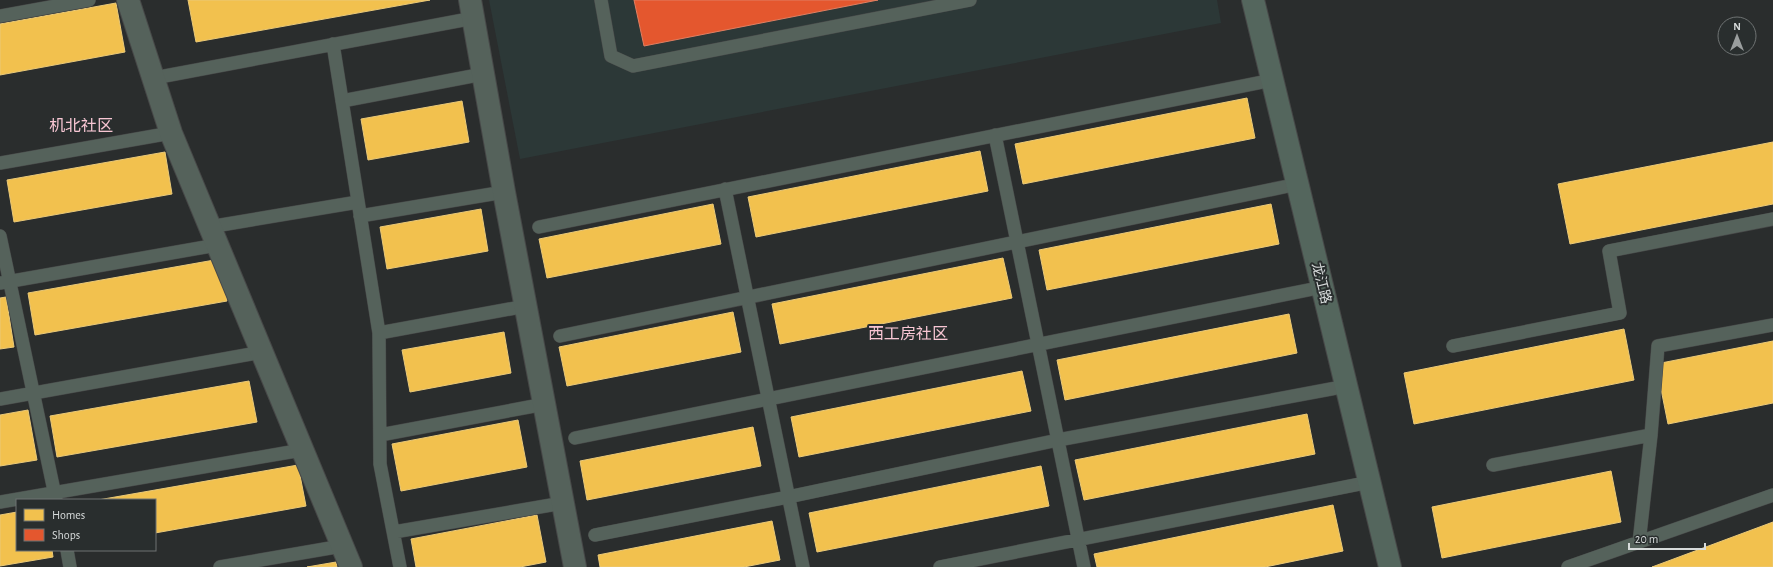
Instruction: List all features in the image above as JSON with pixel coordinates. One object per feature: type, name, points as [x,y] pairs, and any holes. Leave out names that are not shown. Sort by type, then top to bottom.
[{"type":"street","points":[[128,0],[154,78],[170,134],[351,567]]},
{"type":"street","name":"龙江路","points":[[1253,0],[1390,567]]},
{"type":"street","points":[[472,9],[504,192],[575,567]]},
{"type":"lane","points":[[0,16],[89,0]]},
{"type":"lane","points":[[601,0],[611,56],[633,66],[970,0]]},
{"type":"lane","points":[[154,78],[333,44],[472,9]]},
{"type":"lane","points":[[333,44],[379,333],[380,464],[400,567]]},
{"type":"lane","points":[[342,101],[483,74]]},
{"type":"lane","points":[[539,227],[1272,80]]},
{"type":"lane","points":[[0,163],[170,134]]},
{"type":"lane","points":[[995,135],[1084,567]]},
{"type":"lane","points":[[560,336],[1298,184]]},
{"type":"lane","points":[[725,189],[803,567]]},
{"type":"lane","points":[[360,216],[504,192]]},
{"type":"lane","points":[[5,282],[358,202]]},
{"type":"lane","points":[[1453,346],[1620,313],[1609,251],[1773,219]]},
{"type":"lane","points":[[0,236],[5,282],[33,393],[55,496]]},
{"type":"lane","points":[[575,438],[1323,287]]},
{"type":"lane","points":[[379,333],[526,306]]},
{"type":"lane","points":[[1639,543],[1651,435],[1658,346],[1773,325]]},
{"type":"lane","points":[[0,399],[262,352]]},
{"type":"lane","points":[[595,535],[788,497],[1058,440],[1347,386]]},
{"type":"lane","points":[[380,435],[545,404]]},
{"type":"lane","points":[[1493,465],[1651,435]]},
{"type":"lane","points":[[28,499],[55,496],[302,450]]},
{"type":"lane","points":[[940,567],[1370,482]]},
{"type":"lane","points":[[1568,567],[1773,495]]},
{"type":"lane","points":[[0,502],[16,500]]},
{"type":"lane","points":[[394,532],[563,502]]},
{"type":"lane","points":[[220,567],[342,546]]},
{"type":"lane","points":[[67,551],[70,567]]},
{"type":"shaded area","points":[[489,0],[1217,0],[1221,23],[520,159]]},
{"type":"building: Homes","points":[[188,0],[430,0],[196,42]]},
{"type":"building: Homes","points":[[116,3],[125,52],[0,75],[0,24]]},
{"type":"building: Homes","points":[[1247,98],[1255,138],[1023,184],[1015,144]]},
{"type":"building: Homes","points":[[462,101],[469,142],[368,160],[361,119]]},
{"type":"building: Homes","points":[[1773,142],[1773,204],[1570,244],[1558,184]]},
{"type":"building: Homes","points":[[980,151],[988,191],[756,237],[748,197]]},
{"type":"building: Homes","points":[[165,152],[172,194],[14,222],[7,180]]},
{"type":"building: Homes","points":[[713,204],[721,244],[547,278],[539,239]]},
{"type":"building: Homes","points":[[1271,204],[1279,244],[1047,290],[1039,250]]},
{"type":"building: Homes","points":[[481,209],[488,251],[387,269],[380,227]]},
{"type":"building: Homes","points":[[1003,258],[1012,298],[780,344],[772,304]]},
{"type":"building: Homes","points":[[220,259],[227,301],[35,335],[28,293]]},
{"type":"building: Homes","points":[[6,297],[14,347],[0,349],[0,298]]},
{"type":"building: Homes","points":[[733,312],[741,352],[567,386],[559,347]]},
{"type":"building: Homes","points":[[1289,314],[1297,353],[1065,400],[1057,360]]},
{"type":"building: Homes","points":[[1624,329],[1634,380],[1414,424],[1404,373]]},
{"type":"building: Homes","points":[[504,332],[511,373],[410,392],[402,350]]},
{"type":"building: Homes","points":[[1773,341],[1773,403],[1668,424],[1656,364]]},
{"type":"building: Homes","points":[[1022,371],[1031,411],[799,457],[791,417]]},
{"type":"building: Homes","points":[[249,381],[257,422],[57,457],[50,416]]},
{"type":"building: Homes","points":[[28,410],[37,460],[0,466],[0,415]]},
{"type":"building: Homes","points":[[1307,414],[1315,454],[1084,500],[1075,460]]},
{"type":"building: Homes","points":[[518,420],[527,467],[401,491],[392,444]]},
{"type":"building: Homes","points":[[753,427],[761,466],[587,500],[580,461]]},
{"type":"building: Homes","points":[[298,465],[306,506],[156,533],[156,499],[104,499]]},
{"type":"building: Homes","points":[[1041,466],[1049,506],[817,552],[809,513]]},
{"type":"building: Homes","points":[[1611,471],[1621,522],[1442,558],[1432,507]]},
{"type":"building: Homes","points":[[1333,505],[1343,551],[1265,567],[1097,567],[1094,554]]},
{"type":"building: Homes","points":[[16,512],[16,551],[52,551],[53,557],[0,566],[0,515]]},
{"type":"building: Homes","points":[[537,515],[546,562],[520,567],[416,567],[411,539]]},
{"type":"building: Homes","points":[[772,521],[780,560],[744,567],[600,567],[598,555]]},
{"type":"building: Homes","points":[[1773,522],[1773,567],[1652,567]]},
{"type":"building: Homes","points":[[336,562],[337,567],[307,567]]},
{"type":"building: Shops","points":[[634,0],[878,0],[644,46]]},
{"type":"district","name":"机北社区","points":[[81,125]]},
{"type":"district","name":"西工房社区","points":[[908,333]]}]
